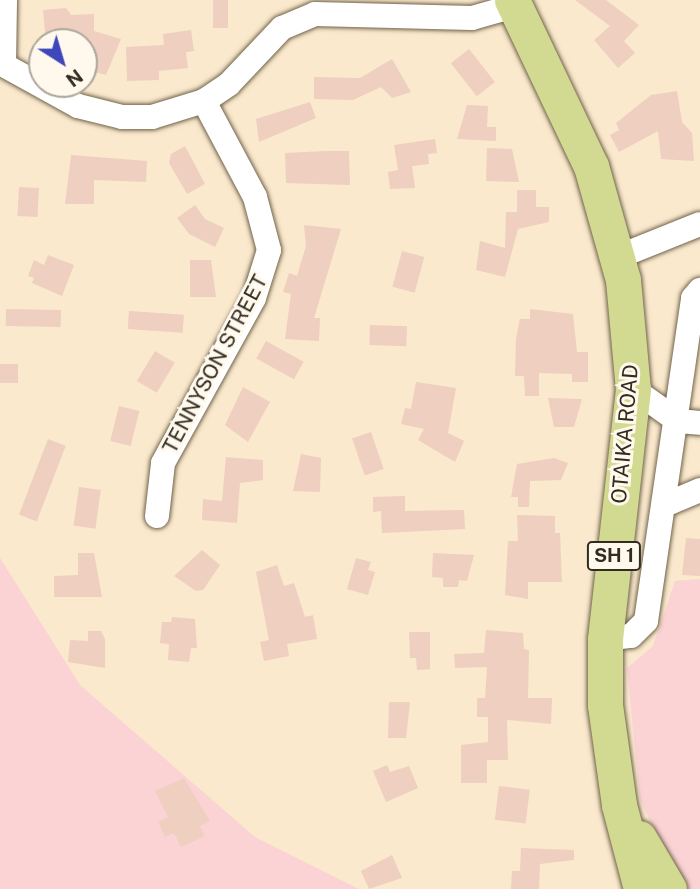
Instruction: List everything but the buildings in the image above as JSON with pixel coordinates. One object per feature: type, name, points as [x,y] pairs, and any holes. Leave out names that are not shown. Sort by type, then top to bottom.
[{"type":"highway","name":"OTAIKA ROAD","points":[[513,3],[590,166],[618,257],[633,389],[605,639],[605,705],[619,805],[641,889]]},
{"type":"highway","name":"OTAIKA ROAD","points":[[619,805],[669,889]]},
{"type":"street","points":[[5,0],[2,64],[78,106],[108,115],[152,117],[204,101],[229,84],[282,28],[315,13],[472,18],[513,3]]},
{"type":"street","name":"TENNYSON STREET","points":[[157,516],[163,463],[258,289],[269,250],[255,197],[204,101]]},
{"type":"street","points":[[618,257],[700,224]]},
{"type":"street","points":[[605,639],[631,636],[646,621],[667,504],[689,422],[693,298],[700,290]]},
{"type":"street","points":[[633,389],[689,422]]},
{"type":"street","points":[[667,504],[700,491]]},
{"type":"shaded area","points":[[0,558],[80,685],[255,837],[359,889],[0,889]]},
{"type":"shaded area","points":[[700,579],[700,889],[683,889],[640,800],[627,668],[653,646],[675,581]]}]
